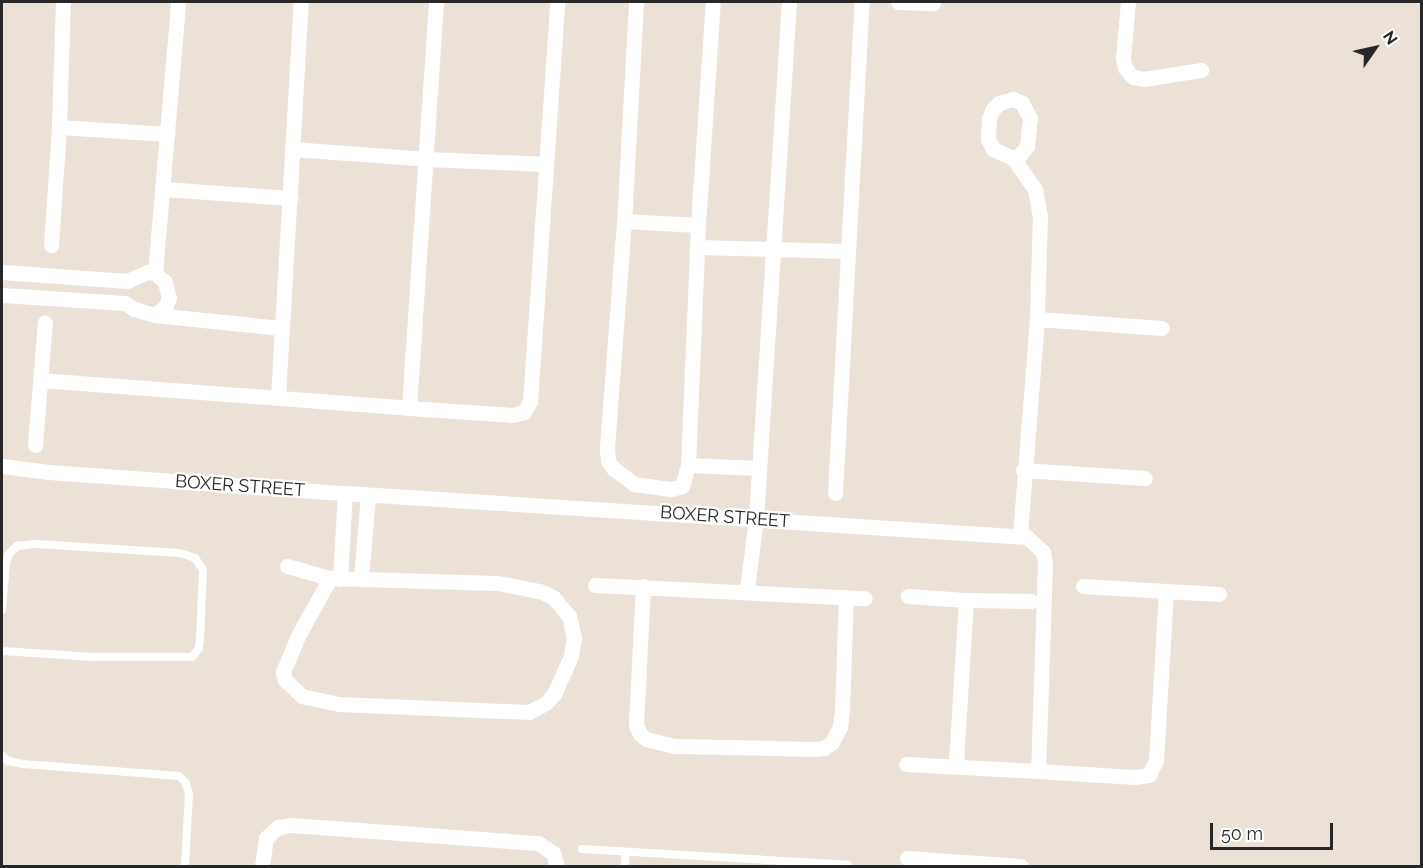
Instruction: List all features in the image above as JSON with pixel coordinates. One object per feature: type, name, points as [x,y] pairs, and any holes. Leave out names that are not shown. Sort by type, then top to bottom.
[{"type":"street","points":[[51,245],[59,127],[63,2]]},
{"type":"street","points":[[155,273],[164,189],[178,2]]},
{"type":"street","points":[[278,397],[280,328],[291,198],[301,2]]},
{"type":"street","points":[[409,408],[436,2]]},
{"type":"street","points":[[40,380],[513,415],[527,410],[557,2]]},
{"type":"street","points":[[636,2],[624,221],[607,458],[620,476],[634,484],[656,489],[676,489],[682,486],[687,465],[698,225],[713,2]]},
{"type":"street","points":[[747,590],[756,519],[789,2]]},
{"type":"street","points":[[835,493],[862,2]]},
{"type":"street","points":[[898,2],[933,3]]},
{"type":"street","points":[[1128,2],[1123,58],[1125,68],[1133,77],[1144,79],[1201,70]]},
{"type":"street","points":[[59,127],[168,134]]},
{"type":"street","points":[[292,148],[427,159],[546,164]]},
{"type":"street","points":[[1013,159],[1035,189],[1039,202],[1037,319],[1023,470],[1020,534],[1033,541],[1043,552],[1045,563],[1038,771]]},
{"type":"street","points":[[164,189],[291,198]]},
{"type":"street","points":[[624,221],[698,225]]},
{"type":"street","points":[[697,247],[848,251]]},
{"type":"street","points":[[2,272],[127,281],[147,272],[155,273],[165,282],[169,298],[166,306],[155,315]]},
{"type":"street","points":[[55,276],[55,298]]},
{"type":"street","points":[[2,295],[125,303],[134,309],[155,315],[280,328]]},
{"type":"street","points":[[1037,319],[1162,328]]},
{"type":"street","points":[[35,445],[45,322]]},
{"type":"street","points":[[687,465],[759,468]]},
{"type":"street","name":"BOXER STREET","points":[[2,466],[49,472],[368,495],[1020,534]]},
{"type":"street","points":[[1023,470],[1145,478]]},
{"type":"street","name":"BOXER STREET","points":[[2,474],[49,472]]},
{"type":"street","points":[[287,566],[335,578],[512,585],[539,591],[553,597],[569,616],[574,637],[571,656],[554,694],[546,703],[529,712],[339,704],[302,696],[285,680],[283,672],[299,634],[335,578],[345,493]]},
{"type":"street","points":[[361,579],[368,495]]},
{"type":"street","points":[[595,585],[747,590],[865,598]]},
{"type":"street","points":[[1083,585],[1219,594]]},
{"type":"street","points":[[643,586],[636,725],[639,734],[646,739],[675,746],[813,749],[824,748],[832,742],[840,727],[842,710],[846,597]]},
{"type":"street","points":[[906,764],[1146,776],[1153,771],[1156,760],[1166,591]]},
{"type":"street","points":[[908,596],[1031,601]]},
{"type":"street","points":[[956,765],[966,600]]},
{"type":"street","points":[[262,867],[266,838],[278,827],[291,825],[538,843],[553,854],[557,867]]},
{"type":"street","points":[[907,858],[948,864],[1021,867]]},
{"type":"lane","points":[[2,610],[6,563],[8,555],[17,546],[36,544],[180,553],[195,558],[203,570],[199,648],[192,657],[93,657],[2,651]]},
{"type":"lane","points":[[2,756],[8,761],[22,764],[179,776],[186,783],[189,794],[185,867]]},
{"type":"lane","points":[[582,849],[848,866]]},
{"type":"lane","points":[[625,867],[626,852]]}]
